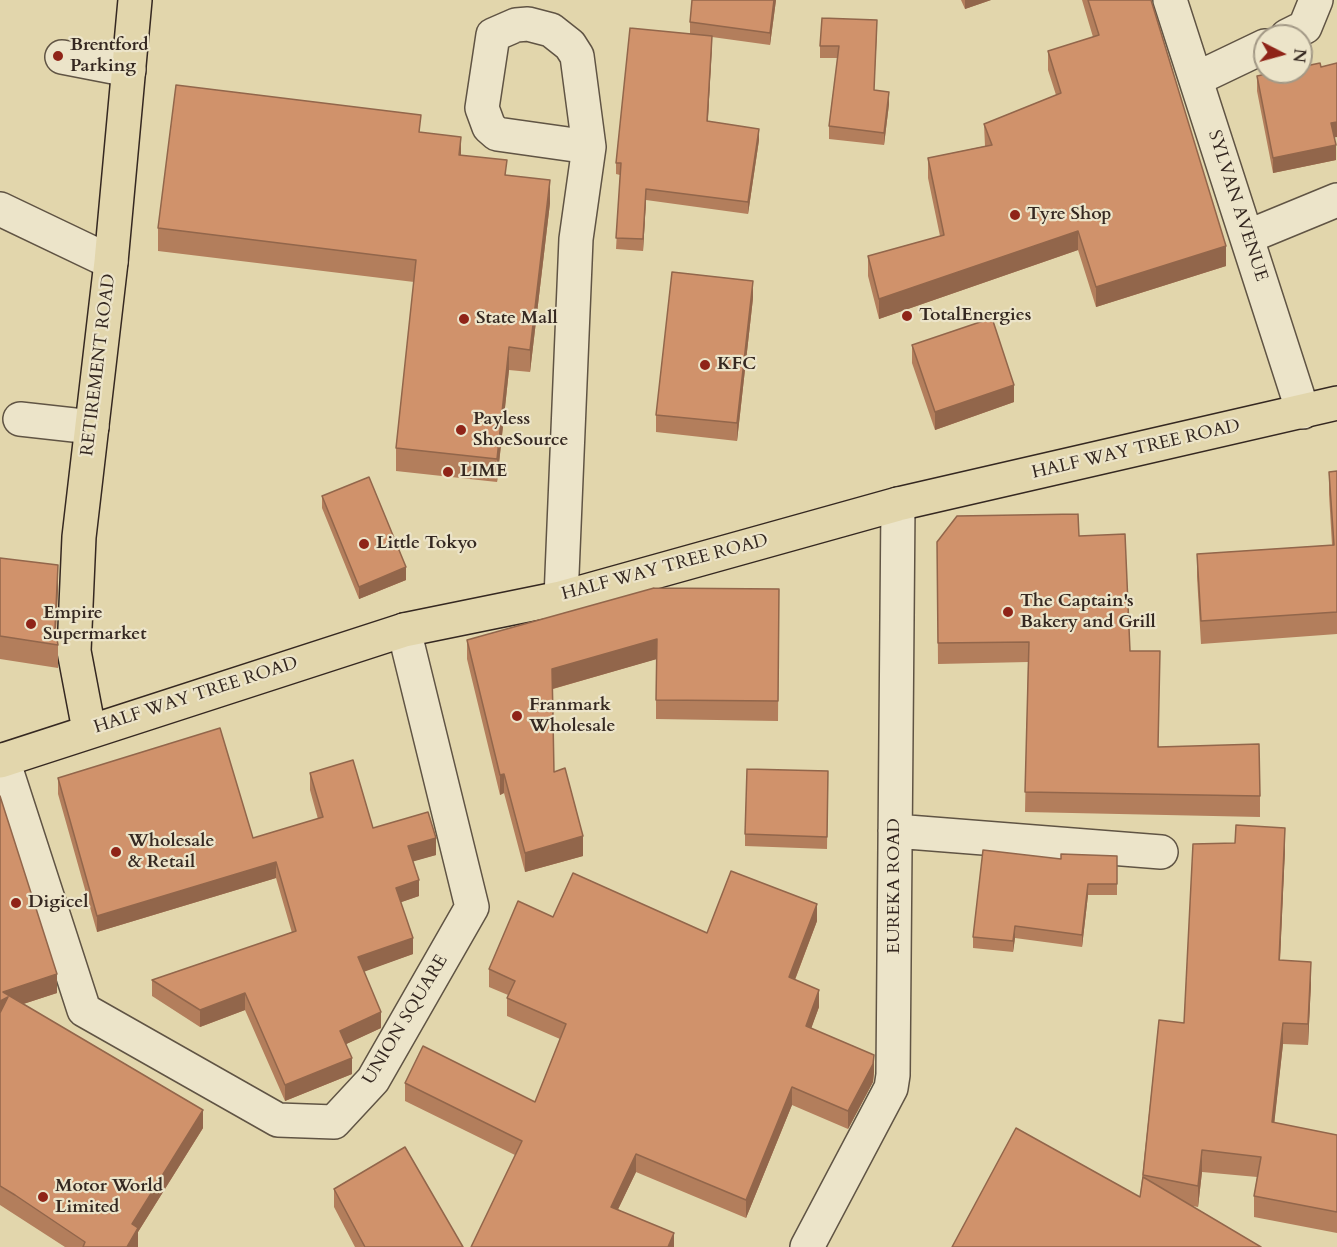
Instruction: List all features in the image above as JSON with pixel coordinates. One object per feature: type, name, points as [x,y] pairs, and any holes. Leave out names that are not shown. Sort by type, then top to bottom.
[{"type":"main road","name":"RETIREMENT ROAD","points":[[88,730],[74,651],[79,537],[111,262],[135,0]]},
{"type":"main road","name":"HALF WAY TREE ROAD","points":[[2,760],[88,730],[404,630],[561,597],[898,504],[1337,403]]},
{"type":"street","points":[[1306,24],[1316,0]]},
{"type":"street","name":"SYLVAN AVENUE","points":[[1179,2],[1196,79],[1303,412]]},
{"type":"street","points":[[1196,79],[1253,52]]},
{"type":"street","points":[[62,57],[129,70]]},
{"type":"street","points":[[561,597],[576,239],[589,147]]},
{"type":"street","points":[[1247,237],[1337,200]]},
{"type":"street","points":[[0,209],[111,262]]},
{"type":"street","points":[[20,419],[92,427]]},
{"type":"street","name":"EUREKA ROAD","points":[[807,1247],[891,1088],[894,1075],[898,504]]},
{"type":"street","name":"UNION SQUARE","points":[[2,760],[84,1010],[278,1120],[334,1122],[373,1080],[472,907],[404,630]]},
{"type":"street","points":[[895,831],[1161,852]]},
{"type":"building","points":[[692,0],[774,0],[770,33],[690,22]]},
{"type":"building","points":[[1088,0],[1151,0],[1226,246],[1096,287],[1078,231],[879,299],[868,256],[944,235],[928,158],[992,145],[984,124],[1061,93],[1048,51],[1099,35]]},
{"type":"building","points":[[822,18],[877,20],[874,90],[889,92],[884,133],[829,126],[839,46],[820,46]]},
{"type":"building","points":[[630,28],[712,36],[707,121],[759,129],[748,202],[646,189],[643,239],[616,238],[621,163],[616,163]]},
{"type":"building","points":[[1320,63],[1321,67],[1337,63],[1337,122],[1331,123],[1336,145],[1273,158],[1259,84],[1313,84],[1313,64]]},
{"type":"building","points":[[176,85],[421,115],[419,132],[461,137],[459,155],[507,160],[505,175],[550,180],[530,350],[509,347],[497,459],[396,448],[416,260],[158,228]]},
{"type":"building","name":"KFC","points":[[672,272],[753,281],[737,423],[656,415]]},
{"type":"building","name":"TotalEnergies","points":[[992,318],[1014,385],[935,412],[912,345]]},
{"type":"building","points":[[1337,471],[1337,612],[1201,621],[1197,554],[1334,545],[1329,472]]},
{"type":"building","name":"Little Tokyo","points":[[369,477],[406,567],[359,587],[322,496]]},
{"type":"building","points":[[1078,514],[1079,536],[1125,534],[1130,651],[1160,651],[1158,747],[1259,744],[1260,796],[1025,792],[1029,642],[938,643],[937,542],[957,516]]},
{"type":"building","name":"Empire Supermarket","points":[[0,558],[58,565],[55,628],[58,645],[0,636]]},
{"type":"building","points":[[654,588],[779,589],[778,701],[656,700],[657,639],[552,669],[554,772],[565,768],[583,836],[525,853],[504,774],[500,775],[467,640]]},
{"type":"building","points":[[220,728],[253,838],[323,817],[310,773],[353,760],[373,828],[428,812],[436,838],[408,846],[419,880],[396,888],[413,938],[358,957],[381,1012],[340,1031],[352,1058],[285,1085],[245,993],[200,1010],[152,980],[296,931],[276,862],[97,916],[58,778]]},
{"type":"building","points":[[747,769],[828,771],[827,837],[745,834]]},
{"type":"building","points":[[0,796],[57,974],[3,992],[203,1110],[132,1224],[138,1228],[127,1247],[83,1247],[85,1242],[0,1186],[0,1013],[8,997],[0,1001]]},
{"type":"building","points":[[1236,825],[1285,828],[1279,960],[1311,962],[1308,1024],[1283,1023],[1272,1122],[1337,1135],[1337,1212],[1254,1196],[1261,1157],[1202,1150],[1198,1186],[1143,1175],[1159,1020],[1184,1023],[1193,844],[1235,843]]},
{"type":"building","points":[[983,850],[1061,859],[1061,854],[1117,856],[1117,884],[1088,884],[1082,935],[1015,926],[1013,941],[973,937]]},
{"type":"building","points":[[731,871],[817,904],[789,977],[819,990],[806,1026],[874,1055],[873,1064],[848,1111],[792,1087],[746,1200],[636,1154],[611,1207],[674,1233],[668,1247],[471,1247],[522,1141],[405,1083],[423,1046],[535,1102],[566,1024],[507,998],[515,981],[489,969],[518,901],[553,917],[573,873],[707,933]]},
{"type":"building","points":[[1016,1128],[1140,1197],[1143,1177],[1261,1247],[952,1247]]},
{"type":"building","points":[[405,1147],[463,1247],[365,1247],[334,1189]]},
{"type":"place","name":"Brentford Parking","points":[[58,56]]},
{"type":"place","name":"Tyre Shop","points":[[1015,215]]},
{"type":"place","name":"TotalEnergies","points":[[907,316]]},
{"type":"place","name":"State Mall","points":[[464,319]]},
{"type":"place","name":"KFC","points":[[705,365]]},
{"type":"place","name":"Payless ShoeSource","points":[[461,430]]},
{"type":"place","name":"LIME","points":[[448,472]]},
{"type":"place","name":"Little Tokyo","points":[[364,544]]},
{"type":"place","name":"The Captain's Bakery and Grill","points":[[1008,612]]},
{"type":"place","name":"Empire Supermarket","points":[[31,624]]},
{"type":"place","name":"Franmark Wholesale","points":[[517,716]]},
{"type":"place","name":"Wholesale & Retail","points":[[116,852]]},
{"type":"place","name":"Digicel","points":[[16,903]]},
{"type":"place","name":"Motor World Limited","points":[[43,1197]]}]
